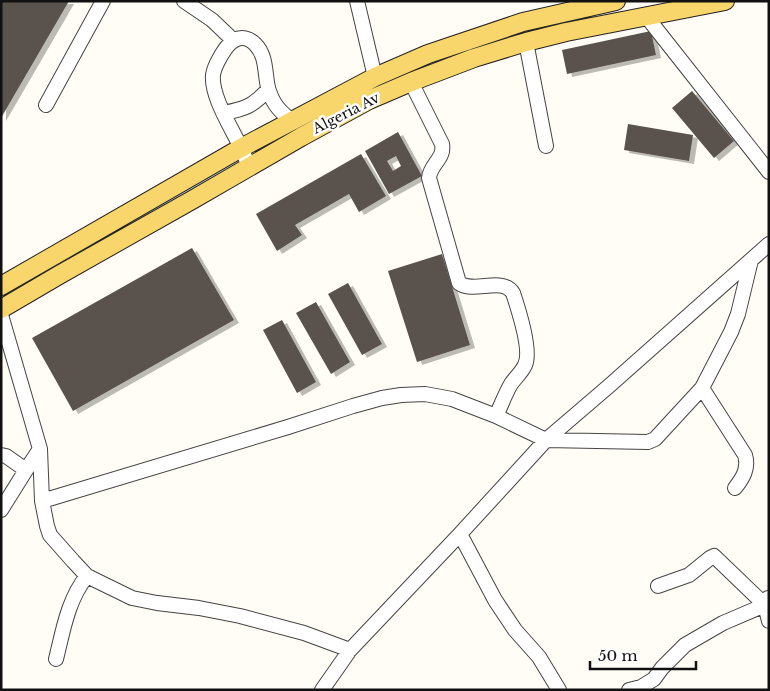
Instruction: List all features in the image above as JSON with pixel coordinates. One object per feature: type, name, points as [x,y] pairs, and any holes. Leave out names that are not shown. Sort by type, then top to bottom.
[{"type":"main road","name":"Algeria Av","points":[[1,286],[242,148],[375,77],[428,54],[523,22],[559,7],[616,1]]},
{"type":"main road","name":"Algeria Av","points":[[1,309],[301,137],[370,100],[412,82],[474,58],[526,42],[566,32],[725,1]]},
{"type":"street","points":[[46,105],[103,1]]},
{"type":"street","points":[[184,1],[212,20],[234,40]]},
{"type":"street","points":[[357,1],[375,77]]},
{"type":"street","points":[[646,16],[769,172]]},
{"type":"street","points":[[249,167],[242,148],[223,113],[214,89],[213,76],[215,66],[225,49],[234,40],[243,38],[254,42],[263,56],[268,90],[272,100],[292,121]]},
{"type":"street","points":[[526,42],[546,146]]},
{"type":"street","points":[[412,82],[442,144],[443,152],[430,171],[429,178],[459,283],[465,287],[504,286],[510,289],[522,321],[527,360],[525,366],[511,385],[496,416]]},
{"type":"street","points":[[223,113],[248,107],[268,90]]},
{"type":"street","points":[[322,690],[350,650],[546,440],[769,244]]},
{"type":"street","points":[[42,501],[288,428],[353,406],[401,395],[425,394],[452,399],[496,416],[546,440],[648,442],[655,440],[702,388],[731,332],[738,314],[751,260]]},
{"type":"street","points":[[1,315],[40,450],[42,501],[47,526],[50,535],[87,576],[132,598],[157,604],[199,608],[240,616],[304,634],[350,650]]},
{"type":"street","points":[[702,388],[747,461],[742,479],[735,488]]},
{"type":"street","points":[[1,510],[40,450]]},
{"type":"street","points":[[1,455],[6,456],[26,470]]},
{"type":"street","points":[[460,534],[495,600],[516,630],[540,657],[559,690]]},
{"type":"street","points":[[658,586],[689,575],[714,556],[767,601],[769,621]]},
{"type":"street","points":[[56,659],[64,625],[75,594],[87,576]]},
{"type":"street","points":[[629,690],[656,684],[662,668],[686,645],[723,623],[767,601]]},
{"type":"building","points":[[1,1],[69,1],[1,118]]},
{"type":"building","points":[[651,31],[656,55],[567,74],[562,50]]},
{"type":"building","points":[[692,91],[734,141],[714,158],[672,108]]},
{"type":"building","points":[[628,124],[693,135],[689,161],[624,150]]},
{"type":"building","points":[[398,132],[422,176],[389,194],[365,151]],"holes":[[[396,156],[401,166],[393,171],[387,161]]]},
{"type":"building","points":[[361,154],[386,196],[359,212],[349,194],[295,225],[302,235],[277,251],[256,214]]},
{"type":"building","points":[[192,248],[234,320],[73,411],[32,338]]},
{"type":"building","points":[[442,254],[470,345],[417,362],[388,271]]},
{"type":"building","points":[[348,283],[382,344],[362,355],[328,294]]},
{"type":"building","points":[[316,302],[350,362],[331,374],[296,313]]},
{"type":"building","points":[[282,320],[316,382],[297,393],[263,330]]}]
